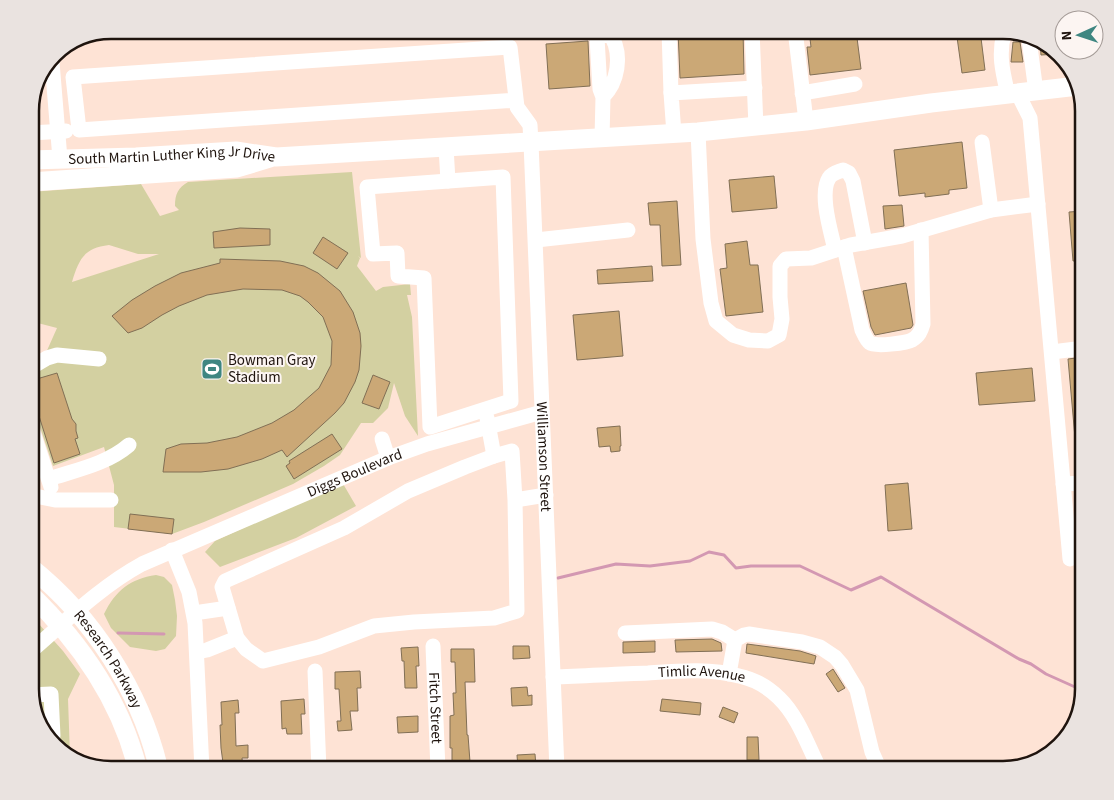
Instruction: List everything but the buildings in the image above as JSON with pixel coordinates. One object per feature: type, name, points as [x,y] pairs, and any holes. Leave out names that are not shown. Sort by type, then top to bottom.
[{"type":"main road","points":[[276,157],[531,143],[756,127],[1071,87]]},
{"type":"main road","name":"South Martin Luther King Jr Drive","points":[[39,160],[136,157],[236,151],[276,157]]},
{"type":"main road","name":"South Martin Luther King Jr Drive","points":[[39,181],[237,168],[276,157]]},
{"type":"main road","points":[[39,171],[54,169],[60,163],[60,159]]},
{"type":"main road","name":"Research Parkway","points":[[39,576],[76,612],[111,658],[125,683],[148,735],[156,761]]},
{"type":"main road","name":"Research Parkway","points":[[39,603],[61,625],[84,655],[107,693],[129,742],[135,761]]},
{"type":"street","points":[[669,39],[674,134]]},
{"type":"street","points":[[752,39],[756,127]]},
{"type":"street","points":[[796,39],[806,121]]},
{"type":"street","points":[[1003,39],[1000,63],[1013,94],[1030,118],[1070,559]]},
{"type":"street","points":[[1030,44],[1036,92]]},
{"type":"street","points":[[39,132],[516,100],[510,47],[73,77],[53,68]]},
{"type":"street","points":[[52,70],[60,159]]},
{"type":"street","points":[[73,77],[79,130]]},
{"type":"street","points":[[802,93],[855,84]]},
{"type":"street","points":[[671,93],[754,88]]},
{"type":"street","points":[[602,138],[603,97]]},
{"type":"street","name":"Williamson Street","points":[[516,100],[517,107],[530,125],[557,761]]},
{"type":"street","points":[[55,104],[76,103]]},
{"type":"street","points":[[698,132],[703,239],[710,303],[716,321],[733,335],[749,340],[768,341],[778,335],[782,319],[780,266],[786,259],[811,258],[864,243],[902,236],[992,210],[1038,204]]},
{"type":"street","points":[[982,142],[992,210]]},
{"type":"street","points":[[446,147],[448,181]]},
{"type":"street","points":[[864,243],[853,181],[849,173],[843,170],[836,172],[829,178],[825,195],[829,224],[840,249],[862,330],[866,339],[876,346],[910,341],[921,332],[923,324],[921,230]]},
{"type":"street","points":[[503,177],[511,401],[486,409],[430,427],[424,278],[398,276],[397,253],[373,254],[367,187],[503,177]]},
{"type":"street","points":[[536,240],[628,230]]},
{"type":"street","points":[[1052,352],[1075,349]]},
{"type":"street","points":[[39,363],[57,355],[99,359]]},
{"type":"street","points":[[486,409],[494,456]]},
{"type":"street","name":"Diggs Boulevard","points":[[39,644],[113,581],[142,564],[172,550],[388,458],[427,444],[542,412]]},
{"type":"street","points":[[382,439],[388,458]]},
{"type":"street","points":[[49,479],[107,459],[129,445]]},
{"type":"street","points":[[39,450],[55,500]]},
{"type":"street","points":[[512,451],[517,610],[494,618],[423,621],[374,626],[319,647],[263,661],[246,649],[237,638],[222,587],[225,581],[344,528],[408,491],[494,456],[512,451]]},
{"type":"street","points":[[1063,484],[1075,483]]},
{"type":"street","points":[[515,500],[546,495]]},
{"type":"street","points":[[39,496],[55,500],[111,500]]},
{"type":"street","points":[[172,550],[186,580],[194,613],[202,761]]},
{"type":"street","points":[[194,613],[228,608]]},
{"type":"street","points":[[626,633],[712,629],[722,632],[735,640]]},
{"type":"street","points":[[735,640],[749,634],[802,642],[820,647],[835,657],[857,690],[872,752],[876,761]]},
{"type":"street","points":[[197,652],[237,638]]},
{"type":"street","points":[[729,674],[735,640]]},
{"type":"street","name":"Fitch Street","points":[[433,646],[438,761]]},
{"type":"street","points":[[315,671],[319,761]]},
{"type":"street","name":"Timlic Avenue","points":[[553,677],[668,672],[704,672],[740,676],[757,682],[780,698],[800,728],[816,761]]},
{"type":"street","points":[[39,694],[51,694],[51,729]]},
{"type":"street","points":[[808,761],[812,754]]},
{"type":"shaded area","name":"Bowman Gray Stadium","points":[[352,172],[361,258],[358,256],[360,258],[357,266],[376,291],[383,287],[410,284],[411,295],[407,295],[412,317],[418,436],[405,416],[394,383],[388,408],[373,423],[361,423],[340,455],[324,466],[293,484],[172,534],[114,527],[114,485],[104,447],[53,466],[39,424],[39,359],[45,355],[57,328],[39,323],[39,191],[141,184],[160,216],[179,210],[175,206],[176,195],[188,182]],"holes":[[[109,245],[138,254],[159,254],[72,282],[80,261],[88,252],[94,249]]]},
{"type":"shaded area","points":[[342,482],[356,506],[296,538],[220,567],[205,552],[215,541]]},
{"type":"shaded area","points":[[156,575],[164,577],[172,585],[177,616],[176,636],[165,649],[156,651],[130,647],[111,628],[104,614],[114,598],[125,587],[139,579]]},
{"type":"shaded area","points":[[39,624],[80,674],[68,699],[70,748],[57,737],[48,725],[41,708],[39,694]]},
{"type":"waterway","points":[[558,578],[616,564],[650,566],[690,561],[709,552],[724,555],[736,568],[751,566],[800,566],[851,590],[881,577],[1019,659],[1075,687]]},
{"type":"waterway","points":[[118,633],[164,634]]},
{"type":"place","name":"Bowman Gray Stadium","points":[[212,369]]}]
